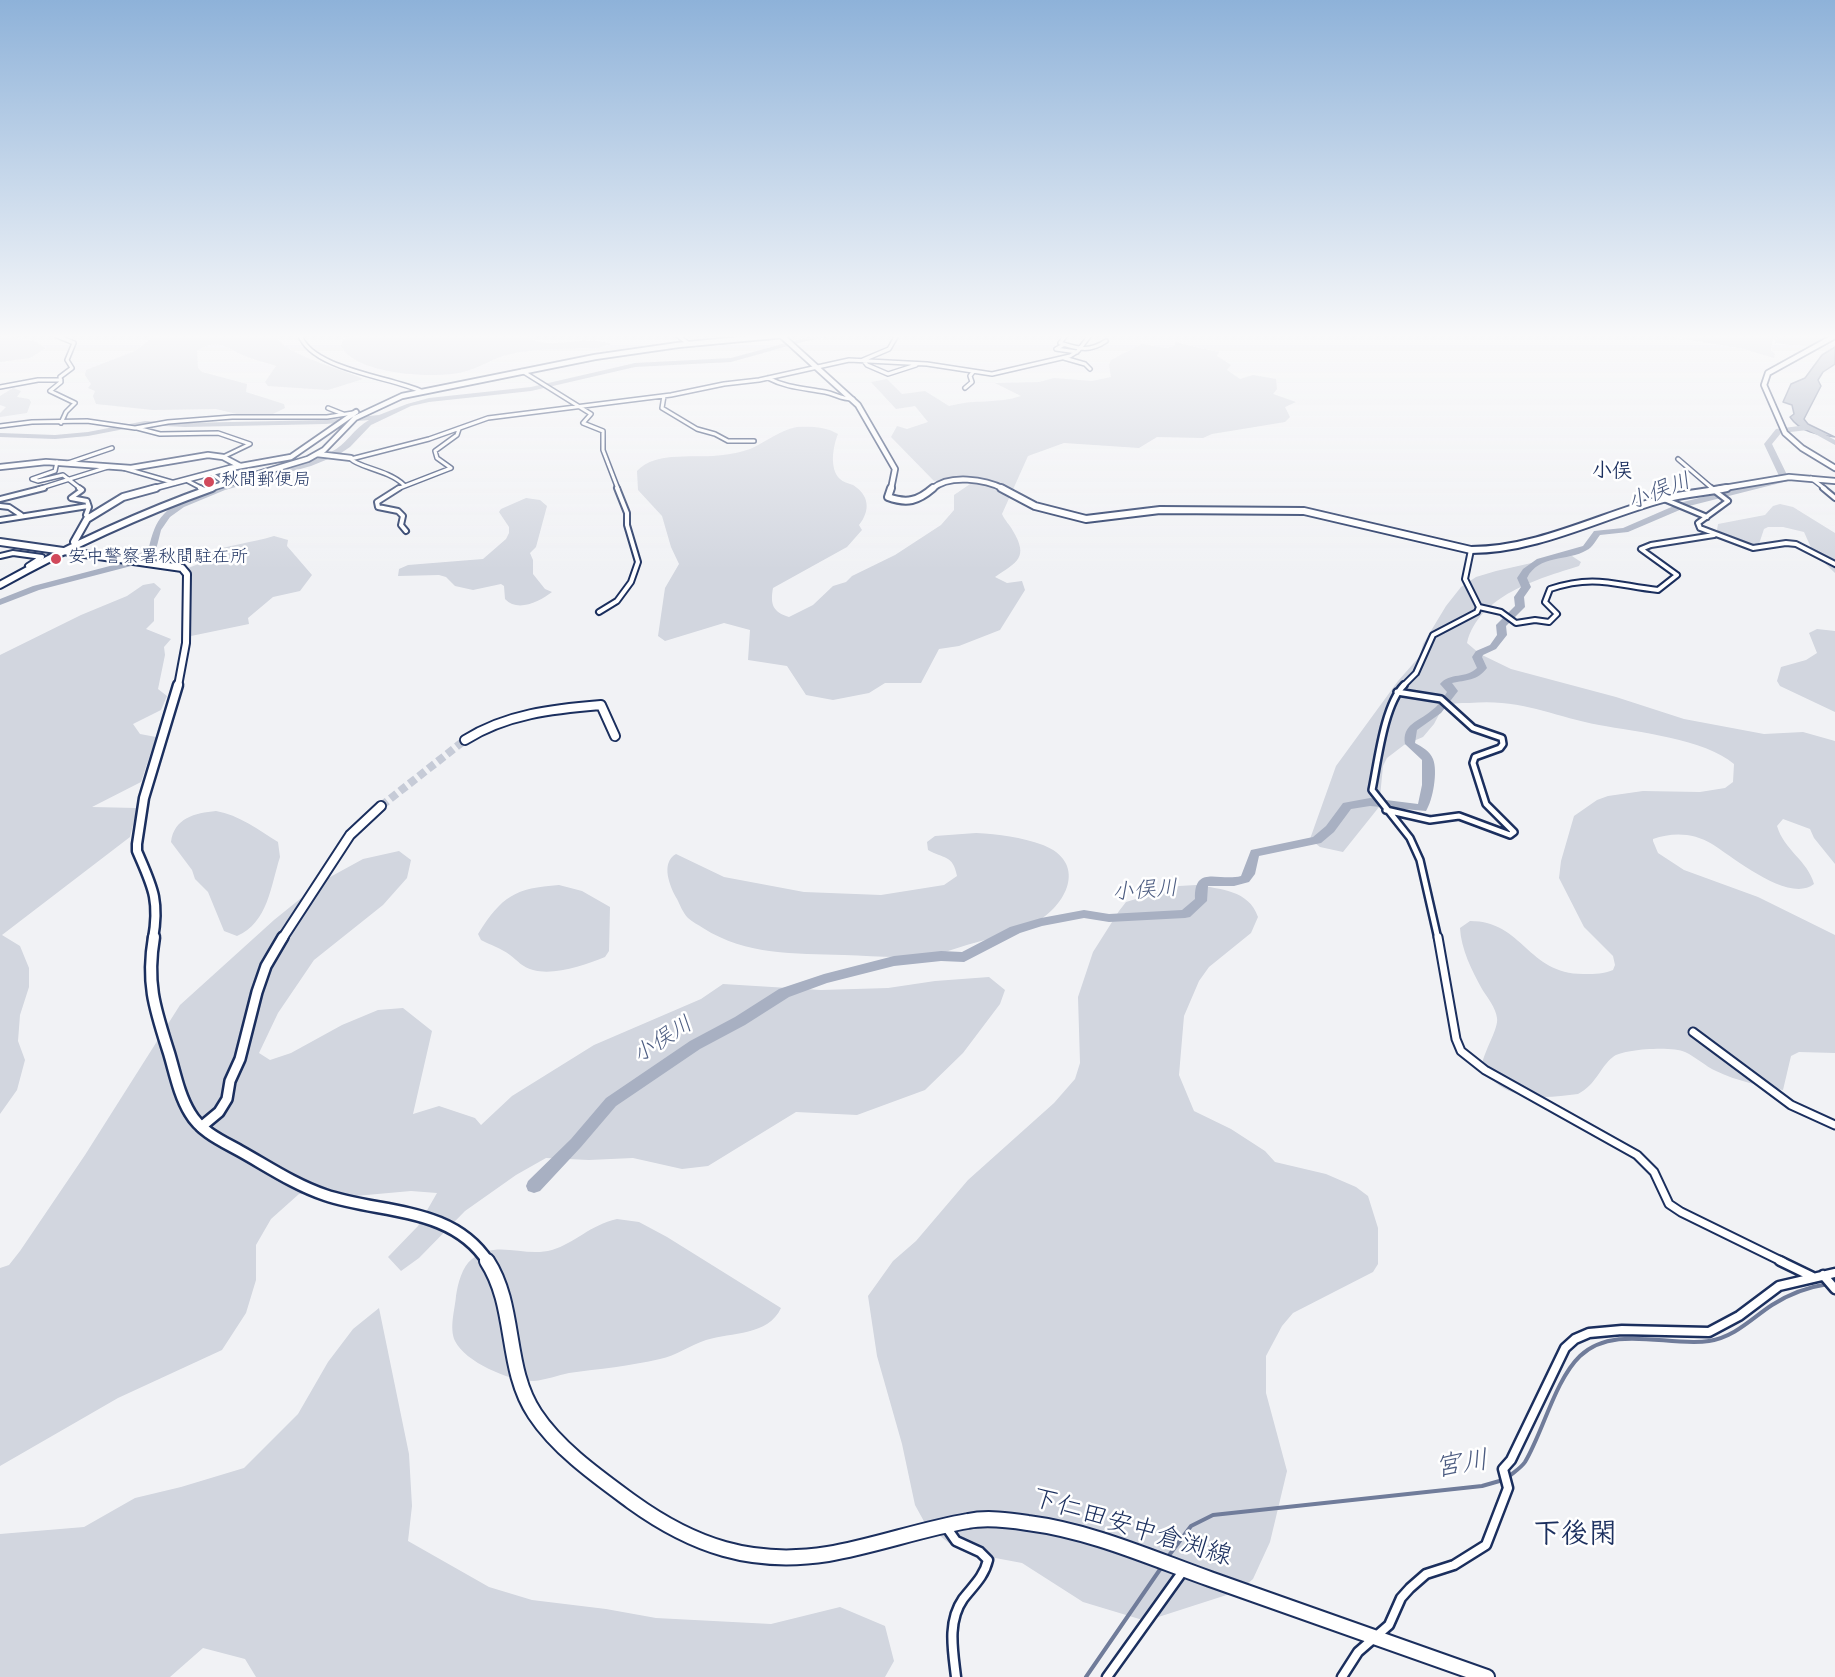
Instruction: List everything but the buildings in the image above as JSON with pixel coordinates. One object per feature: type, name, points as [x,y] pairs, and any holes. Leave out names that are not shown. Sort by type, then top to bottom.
[{"type":"main road","points":[[0,542],[29,545],[60,552]]},
{"type":"main road","name":"下仁田安中倉渕線","points":[[60,552],[177,566],[187,574],[187,629],[183,666],[144,797],[137,851],[152,880],[155,892],[157,916],[152,947],[150,986],[180,1090],[190,1113],[201,1127],[212,1135],[310,1188],[342,1199],[433,1219],[471,1240],[488,1260],[495,1273],[502,1295],[522,1391],[533,1412],[557,1442],[614,1488],[676,1531],[719,1549],[784,1557],[828,1554],[970,1520],[992,1518],[1036,1522],[1153,1558],[1487,1677]]},
{"type":"street","points":[[61,423],[67,413]]},
{"type":"street","points":[[335,413],[342,419]]},
{"type":"street","points":[[135,428],[168,422],[232,417],[342,419],[361,413]]},
{"type":"street","points":[[0,585],[60,552],[139,515],[225,483],[320,455],[351,458],[429,439],[488,418],[523,413]]},
{"type":"street","points":[[590,413],[583,423],[603,431],[603,450],[627,513],[627,525],[638,562],[632,582],[617,601],[598,612]]},
{"type":"street","points":[[670,413],[697,429],[731,442],[754,441]]},
{"type":"street","points":[[861,413],[894,469],[895,477],[888,493],[888,497],[892,500],[918,501],[934,486],[948,480],[981,482],[1001,487],[1035,506],[1086,519],[1160,510],[1304,511],[1471,550],[1491,550],[1518,545],[1664,499],[1779,478],[1796,477],[1835,481]]},
{"type":"street","points":[[1776,413],[1785,431],[1802,448],[1835,468]]},
{"type":"street","points":[[320,455],[353,417]]},
{"type":"street","points":[[78,543],[74,542],[90,517],[123,497],[240,466],[295,456],[342,419]]},
{"type":"street","points":[[0,426],[32,422],[87,421],[160,434],[218,434],[250,444],[223,458]]},
{"type":"street","points":[[406,531],[401,525],[403,516],[377,506],[380,500],[404,485],[451,468],[437,458],[435,451],[457,435],[459,429]]},
{"type":"street","points":[[68,463],[111,448]]},
{"type":"street","points":[[0,467],[32,462],[57,462],[121,468],[204,456],[223,458],[240,466]]},
{"type":"street","points":[[351,458],[355,464],[387,473],[404,485]]},
{"type":"street","points":[[1678,459],[1728,501],[1698,525],[1714,535],[1753,548],[1792,543],[1835,564]]},
{"type":"street","points":[[57,462],[54,468],[56,471],[32,479],[38,481],[63,474],[82,490],[71,498],[87,501],[86,515],[90,517]]},
{"type":"street","points":[[0,498],[72,481],[108,468]]},
{"type":"street","points":[[121,468],[175,483]]},
{"type":"street","points":[[212,474],[225,483]]},
{"type":"street","points":[[1811,478],[1835,498]]},
{"type":"street","points":[[186,480],[204,490]]},
{"type":"street","points":[[1664,499],[1707,517]]},
{"type":"street","points":[[0,506],[9,507],[21,515]]},
{"type":"street","points":[[0,520],[88,506]]},
{"type":"street","points":[[1479,607],[1501,612],[1516,623],[1533,620],[1549,622],[1557,614],[1545,602],[1550,589],[1572,580],[1595,578],[1658,590],[1677,574],[1641,549],[1651,545],[1714,535]]},
{"type":"street","points":[[1471,550],[1465,579],[1479,607]]},
{"type":"street","points":[[0,556],[13,553],[42,557],[28,566],[34,567]]},
{"type":"street","points":[[1479,607],[1477,612],[1434,635],[1426,646],[1416,673],[1397,692],[1388,718],[1372,790],[1410,838],[1419,860],[1442,955],[1456,1039],[1461,1051],[1501,1080],[1637,1155],[1654,1173],[1669,1204],[1681,1212],[1813,1277]]},
{"type":"street","points":[[1386,810],[1430,820],[1459,816],[1510,835],[1514,832],[1486,804],[1473,763],[1475,757],[1500,748],[1503,744],[1502,738],[1473,728],[1447,702],[1441,699],[1397,692]]},
{"type":"street","points":[[465,740],[494,723],[510,718],[601,705],[615,736]]},
{"type":"street","points":[[201,1127],[219,1112],[227,1099],[266,966],[350,835],[381,806]]},
{"type":"street","points":[[1693,1032],[1791,1106],[1835,1125]]},
{"type":"street","points":[[1342,1677],[1358,1652],[1389,1625],[1401,1598],[1426,1574],[1454,1565],[1486,1545],[1508,1488],[1503,1469],[1511,1460],[1565,1348],[1575,1339],[1589,1333],[1622,1330],[1709,1332],[1739,1316],[1779,1286],[1835,1273]]},
{"type":"street","points":[[1823,1275],[1835,1289]]},
{"type":"street","points":[[945,1527],[956,1541],[980,1552],[988,1560],[986,1570],[960,1604],[956,1614],[952,1634],[956,1677]]},
{"type":"street","points":[[1107,1677],[1179,1568]]},
{"type":"shaded area","points":[[0,413],[25,413],[0,417]]},
{"type":"shaded area","points":[[234,413],[274,413],[271,415],[245,416]]},
{"type":"shaded area","points":[[921,413],[1288,413],[1290,417],[1285,422],[1212,434],[1203,438],[1157,437],[1139,448],[1064,443],[1028,456],[1002,514],[1018,540],[1020,553],[1015,563],[995,577],[1007,583],[1022,581],[1025,590],[1000,630],[959,646],[939,649],[921,683],[885,683],[869,693],[833,700],[806,695],[787,666],[748,660],[750,630],[724,623],[665,641],[658,636],[665,588],[679,564],[671,547],[662,516],[638,490],[637,471],[645,464],[666,458],[726,455],[740,452],[797,427],[818,428],[838,434],[834,451],[834,469],[840,479],[853,485],[865,498],[867,508],[859,525],[862,530],[847,547],[773,588],[774,607],[779,613],[789,617],[813,605],[833,586],[846,582],[852,576],[895,555],[941,525],[954,510],[954,495],[976,480],[957,478],[934,481],[891,437],[897,426],[907,429],[928,422]]},
{"type":"shaded area","points":[[526,498],[540,500],[547,506],[536,547],[530,553],[533,560],[533,574],[545,589],[552,592],[535,602],[516,605],[505,599],[504,586],[501,584],[473,590],[455,586],[446,577],[439,575],[398,576],[399,569],[408,565],[483,559],[506,539],[509,533],[509,527],[499,512],[501,509]]},
{"type":"shaded area","points":[[1780,504],[1793,507],[1835,533],[1835,573],[1813,552],[1804,532],[1783,527],[1768,527],[1764,529],[1759,544],[1748,545],[1730,541],[1717,530],[1718,524],[1765,515],[1773,506]]},
{"type":"shaded area","points":[[274,536],[288,540],[287,546],[312,575],[300,591],[273,597],[248,618],[249,624],[191,636],[188,568],[204,562],[205,553]]},
{"type":"shaded area","points":[[1572,556],[1581,562],[1579,566],[1529,583],[1497,601],[1474,626],[1467,643],[1480,654],[1511,669],[1616,697],[1684,719],[1764,734],[1803,732],[1835,741],[1835,864],[1814,838],[1810,829],[1783,819],[1777,826],[1785,842],[1807,869],[1814,884],[1803,889],[1776,884],[1705,840],[1691,836],[1668,835],[1653,839],[1658,853],[1684,870],[1758,897],[1835,935],[1835,1053],[1799,1052],[1791,1056],[1783,1090],[1732,1078],[1712,1069],[1685,1052],[1670,1049],[1637,1050],[1618,1054],[1608,1061],[1594,1081],[1584,1090],[1578,1094],[1564,1096],[1537,1097],[1511,1092],[1490,1077],[1482,1065],[1496,1028],[1497,1018],[1468,960],[1462,944],[1460,928],[1470,921],[1488,923],[1503,929],[1537,958],[1566,972],[1596,974],[1613,970],[1615,965],[1613,956],[1584,927],[1559,878],[1561,861],[1574,816],[1597,800],[1608,796],[1643,791],[1700,792],[1725,788],[1733,782],[1734,764],[1721,755],[1706,748],[1670,738],[1599,725],[1521,705],[1488,702],[1452,704],[1443,707],[1434,724],[1423,737],[1404,745],[1387,758],[1383,766],[1379,807],[1343,852],[1320,847],[1310,839],[1336,766],[1398,681],[1420,656],[1423,644],[1446,606],[1461,587],[1476,577],[1496,571]]},
{"type":"shaded area","points":[[154,583],[161,589],[154,599],[154,621],[146,629],[171,639],[164,647],[165,655],[158,689],[167,696],[161,710],[133,724],[140,734],[156,737],[141,782],[92,807],[137,808],[130,837],[2,935],[20,946],[29,968],[29,987],[20,1015],[18,1041],[25,1060],[17,1090],[0,1114],[0,655],[81,615],[127,596],[143,585]]},
{"type":"shaded area","points":[[1817,629],[1835,631],[1835,712],[1780,686],[1777,681],[1781,667],[1806,660],[1817,653],[1809,633]]},
{"type":"shaded area","points":[[216,811],[241,819],[278,842],[280,857],[267,902],[256,922],[237,936],[224,931],[208,892],[195,879],[192,870],[171,842],[176,827],[181,822],[193,815]]},
{"type":"shaded area","points":[[976,833],[1026,840],[1056,852],[1065,861],[1068,872],[1065,893],[1049,913],[1023,929],[930,955],[887,957],[789,953],[737,944],[703,928],[688,918],[674,894],[667,869],[671,858],[676,854],[724,877],[804,892],[881,895],[944,885],[957,876],[955,869],[950,860],[928,850],[927,842],[935,836]]},
{"type":"shaded area","points":[[399,851],[411,860],[407,878],[383,905],[314,960],[278,1013],[259,1053],[270,1060],[291,1053],[342,1025],[378,1010],[403,1008],[432,1031],[413,1114],[439,1106],[475,1118],[481,1125],[512,1096],[594,1045],[701,999],[723,984],[821,990],[888,988],[935,981],[989,977],[1005,990],[1000,1004],[963,1053],[925,1090],[857,1115],[796,1112],[708,1166],[682,1169],[633,1158],[589,1160],[546,1158],[516,1175],[465,1211],[419,1258],[401,1271],[388,1257],[418,1226],[437,1193],[411,1191],[355,1196],[299,1194],[271,1219],[256,1245],[256,1280],[246,1313],[222,1350],[118,1398],[0,1466],[0,1268],[9,1265],[20,1251],[85,1155],[180,1005],[274,920],[321,882],[363,859]]},
{"type":"shaded area","points":[[559,885],[582,891],[610,907],[609,951],[605,957],[569,969],[550,972],[533,970],[481,940],[478,934],[495,911],[511,896],[544,886]]},
{"type":"shaded area","points":[[1196,885],[1233,892],[1241,896],[1254,908],[1258,917],[1251,933],[1209,967],[1199,981],[1184,1016],[1179,1075],[1194,1111],[1231,1129],[1265,1151],[1275,1162],[1326,1174],[1356,1187],[1368,1196],[1378,1228],[1378,1264],[1373,1272],[1293,1313],[1282,1326],[1266,1356],[1266,1393],[1287,1471],[1270,1542],[1253,1579],[1239,1591],[1146,1621],[1083,1602],[1022,1563],[974,1554],[949,1543],[926,1525],[915,1505],[902,1444],[877,1356],[868,1296],[893,1261],[916,1241],[968,1180],[1054,1103],[1075,1079],[1080,1063],[1078,997],[1093,952],[1126,902],[1179,886]]},
{"type":"shaded area","points":[[617,1219],[639,1222],[667,1237],[781,1308],[767,1324],[758,1328],[706,1340],[666,1358],[569,1373],[534,1381],[513,1378],[490,1369],[460,1349],[453,1336],[453,1318],[459,1281],[472,1259],[491,1250],[542,1252],[552,1250],[599,1225]]},
{"type":"shaded area","points":[[379,1308],[409,1454],[412,1506],[408,1541],[489,1587],[532,1600],[656,1618],[771,1624],[840,1607],[885,1626],[894,1661],[885,1677],[256,1677],[245,1659],[203,1648],[170,1677],[0,1677],[0,1534],[84,1527],[135,1498],[244,1468],[298,1414],[328,1362],[353,1329]]},
{"type":"water","points":[[1807,413],[1804,419],[1808,424],[1835,437],[1816,434],[1804,429],[1790,417],[1794,414]]},
{"type":"waterway","points":[[0,602],[36,588],[132,563],[153,548],[157,530],[167,515],[181,505],[222,488],[308,464],[335,453],[347,445],[368,423],[390,413]]},
{"type":"waterway","points":[[0,435],[55,437],[88,434],[145,423],[185,425],[326,422],[377,417]]},
{"type":"waterway","name":"小俣川","points":[[534,1186],[576,1143],[611,1102],[695,1045],[740,1021],[784,993],[824,979],[894,961],[941,956],[964,957],[1015,930],[1041,922],[1084,914],[1109,918],[1185,914],[1201,901],[1203,883],[1214,880],[1234,882],[1245,879],[1249,874],[1255,853],[1317,840],[1330,829],[1347,806],[1370,802],[1422,808],[1428,785],[1428,760],[1423,753],[1410,744],[1410,733],[1414,726],[1431,716],[1449,698],[1453,691],[1445,684],[1448,681],[1471,677],[1482,668],[1477,657],[1479,653],[1493,647],[1502,635],[1501,625],[1520,607],[1519,597],[1526,587],[1522,578],[1526,570],[1550,557],[1586,548],[1597,533],[1625,530],[1686,504],[1785,479],[1768,444],[1779,431],[1809,428]]},
{"type":"waterway","points":[[1809,428],[1835,443]]},
{"type":"waterway","name":"宮川","points":[[1508,1477],[1525,1462],[1532,1450],[1563,1378],[1580,1356],[1594,1346],[1625,1339],[1693,1342],[1718,1339],[1727,1336],[1785,1298],[1806,1289],[1828,1284]]},
{"type":"waterway","name":"宮川","points":[[1167,1558],[1191,1526],[1213,1515],[1482,1486],[1503,1480]]},
{"type":"waterway","name":"宮川","points":[[1086,1677],[1161,1568]]},
{"type":"tunnel","points":[[381,806],[465,740]]},
{"type":"place","name":"秋間郵便局","points":[[209,482]]},
{"type":"place","name":"安中警察署秋間駐在所","points":[[56,559]]},
{"type":"district","name":"小俣","points":[[1612,474]]},
{"type":"district","name":"下後閑","points":[[1575,1537]]}]
